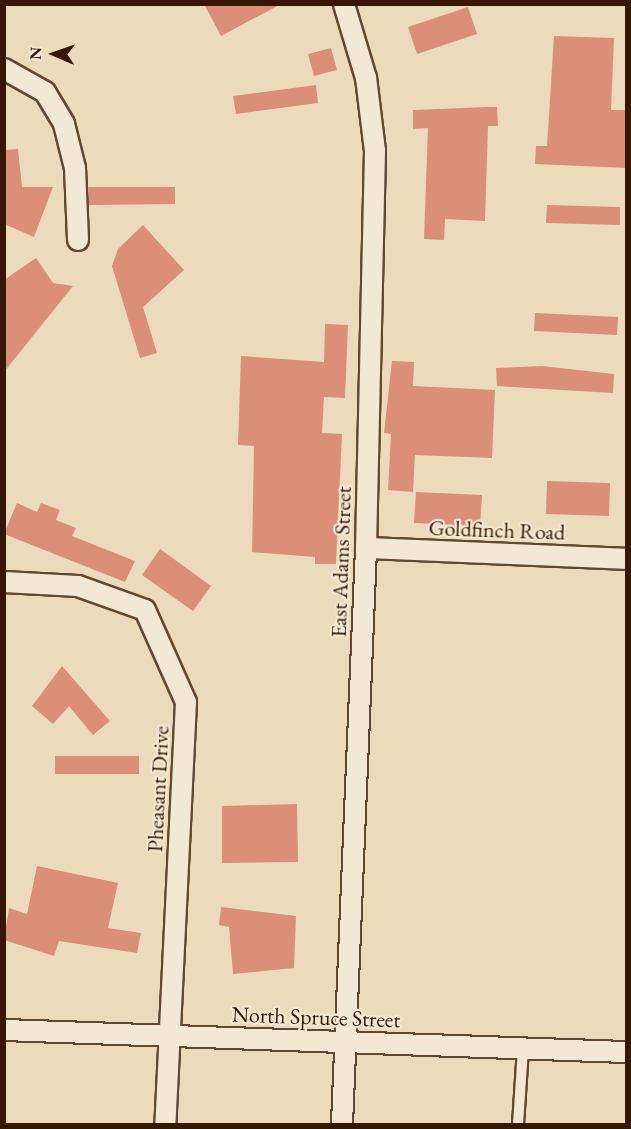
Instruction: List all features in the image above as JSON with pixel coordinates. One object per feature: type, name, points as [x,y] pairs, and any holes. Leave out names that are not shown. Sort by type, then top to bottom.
[{"type":"street","name":"East Adams Street","points":[[342,1125],[366,548],[375,151],[366,78],[344,4]]},
{"type":"street","points":[[4,69],[45,92],[64,124],[75,168],[78,240]]},
{"type":"street","name":"Goldfinch Road","points":[[366,548],[627,559]]},
{"type":"street","name":"Pheasant Drive","points":[[4,582],[78,586],[145,610],[186,702],[165,1125]]},
{"type":"street","name":"North Spruce Street","points":[[4,1030],[627,1052]]},
{"type":"lane","points":[[518,1125],[523,1048]]},
{"type":"building","points":[[204,4],[281,4],[221,36]]},
{"type":"building","points":[[468,7],[477,34],[417,54],[408,27]]},
{"type":"building","points":[[554,36],[614,38],[611,110],[627,110],[627,168],[535,164],[536,146],[547,146]]},
{"type":"building","points":[[331,48],[337,70],[314,76],[308,54]]},
{"type":"building","points":[[316,85],[318,103],[236,114],[233,96]]},
{"type":"building","points":[[497,107],[498,126],[488,126],[485,221],[445,219],[444,240],[424,239],[428,128],[413,129],[413,110]]},
{"type":"building","points":[[18,149],[22,187],[53,187],[34,237],[4,224],[4,150]]},
{"type":"building","points":[[88,187],[175,187],[175,204],[89,205]]},
{"type":"building","points":[[547,205],[620,207],[620,225],[546,223]]},
{"type":"building","points":[[143,225],[184,270],[143,307],[157,353],[140,358],[112,266],[118,249]]},
{"type":"building","points":[[36,258],[53,283],[73,286],[4,372],[4,280]]},
{"type":"building","points":[[535,313],[618,317],[617,335],[534,331]]},
{"type":"building","points":[[325,324],[348,325],[345,398],[324,397],[322,433],[342,434],[336,564],[315,564],[315,557],[252,552],[254,446],[238,445],[241,356],[324,362]]},
{"type":"building","points":[[392,361],[414,362],[413,386],[495,390],[492,458],[415,455],[413,492],[388,490],[391,434],[384,433]]},
{"type":"building","points":[[542,366],[614,374],[613,393],[497,386],[496,368]]},
{"type":"building","points":[[547,481],[610,483],[609,516],[546,514]]},
{"type":"building","points":[[416,492],[482,495],[480,526],[414,523]]},
{"type":"building","points":[[17,503],[37,512],[41,503],[60,510],[56,520],[76,528],[72,536],[135,561],[125,582],[4,534]]},
{"type":"building","points":[[160,549],[211,586],[193,611],[142,575]]},
{"type":"building","points":[[62,666],[110,721],[93,735],[69,706],[53,724],[32,706]]},
{"type":"building","points":[[55,756],[139,756],[139,774],[55,774]]},
{"type":"building","points":[[297,804],[298,862],[222,863],[222,806]]},
{"type":"building","points":[[37,866],[118,883],[108,928],[141,933],[137,953],[59,941],[54,956],[4,940],[9,908],[27,914]]},
{"type":"building","points":[[221,907],[296,916],[294,968],[233,974],[229,927],[219,925]]}]
